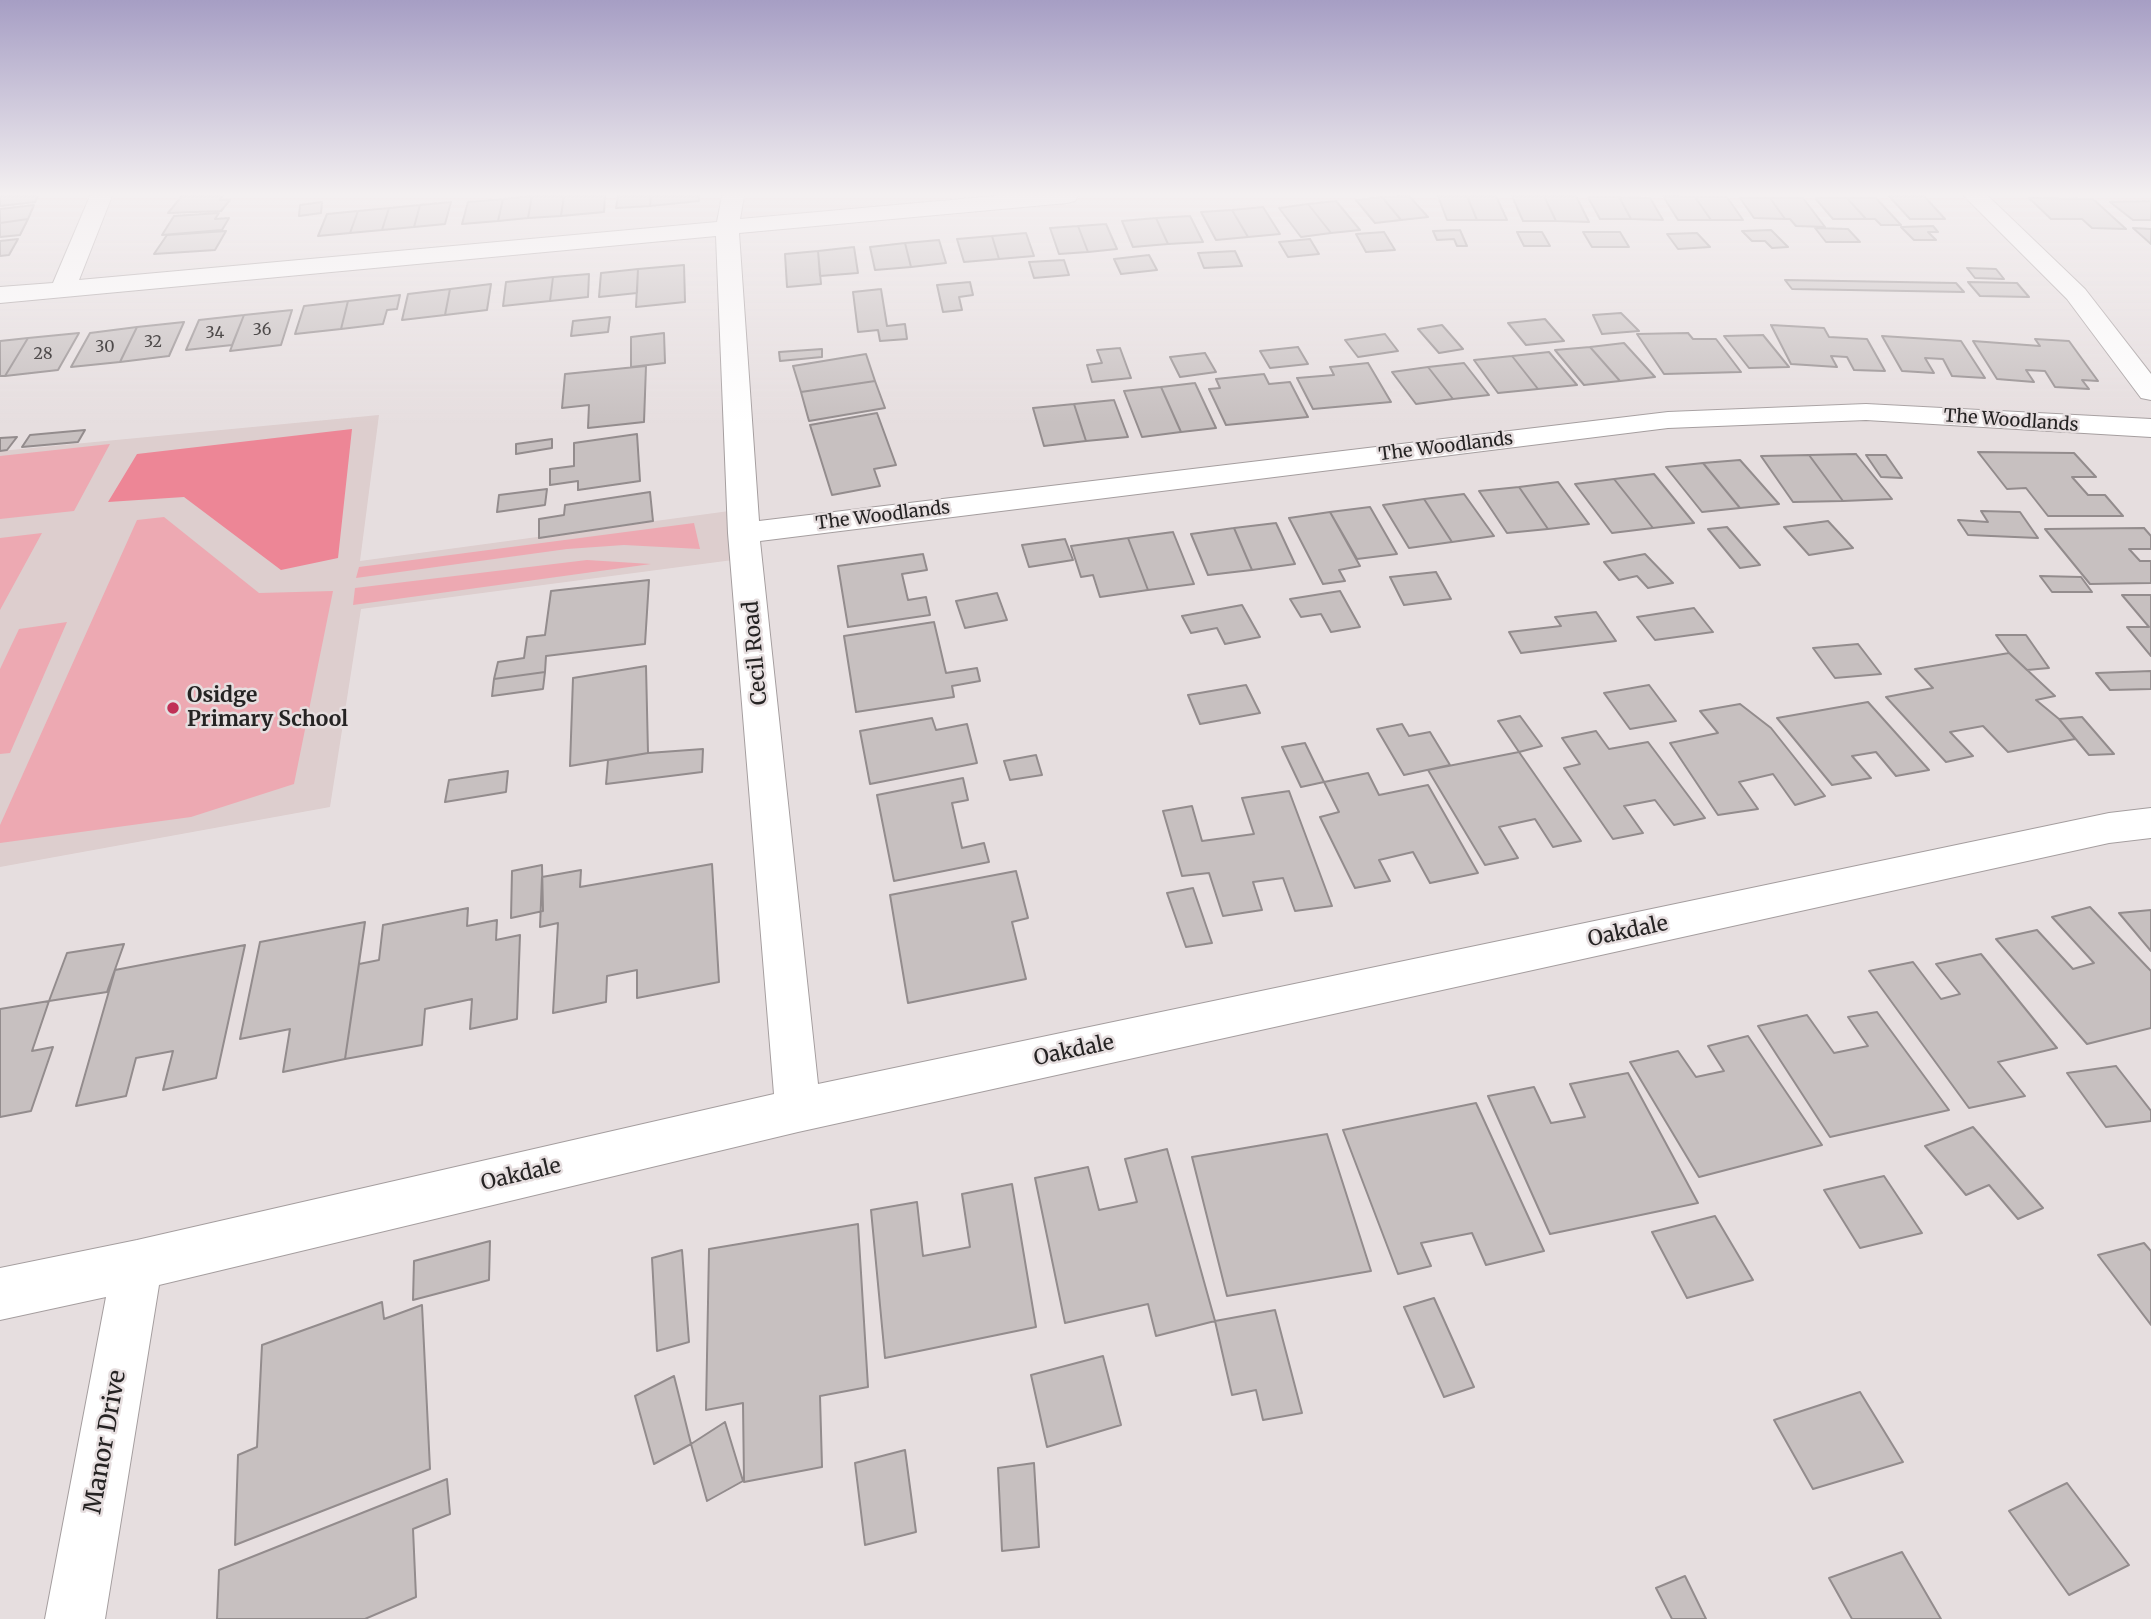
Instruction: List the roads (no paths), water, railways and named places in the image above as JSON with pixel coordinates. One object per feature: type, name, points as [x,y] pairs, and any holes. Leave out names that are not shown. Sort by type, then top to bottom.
[{"type":"street","points":[[64,288],[71,272]]},
{"type":"street","points":[[0,295],[208,272]]},
{"type":"street","name":"Cecil Road","points":[[733,272],[744,533],[799,1110]]},
{"type":"street","points":[[2053,272],[2076,294],[2151,392]]},
{"type":"street","name":"The Woodlands","points":[[744,533],[1668,420],[1866,412],[2151,428]]},
{"type":"street","points":[[2120,428],[2151,458]]},
{"type":"street","name":"Oakdale","points":[[0,1294],[137,1265],[799,1110],[2082,834],[2151,823]]},
{"type":"street","name":"Manor Drive","points":[[75,1619],[137,1265]]},
{"type":"place","name":"Osidge Primary School","points":[[173,708]]}]
